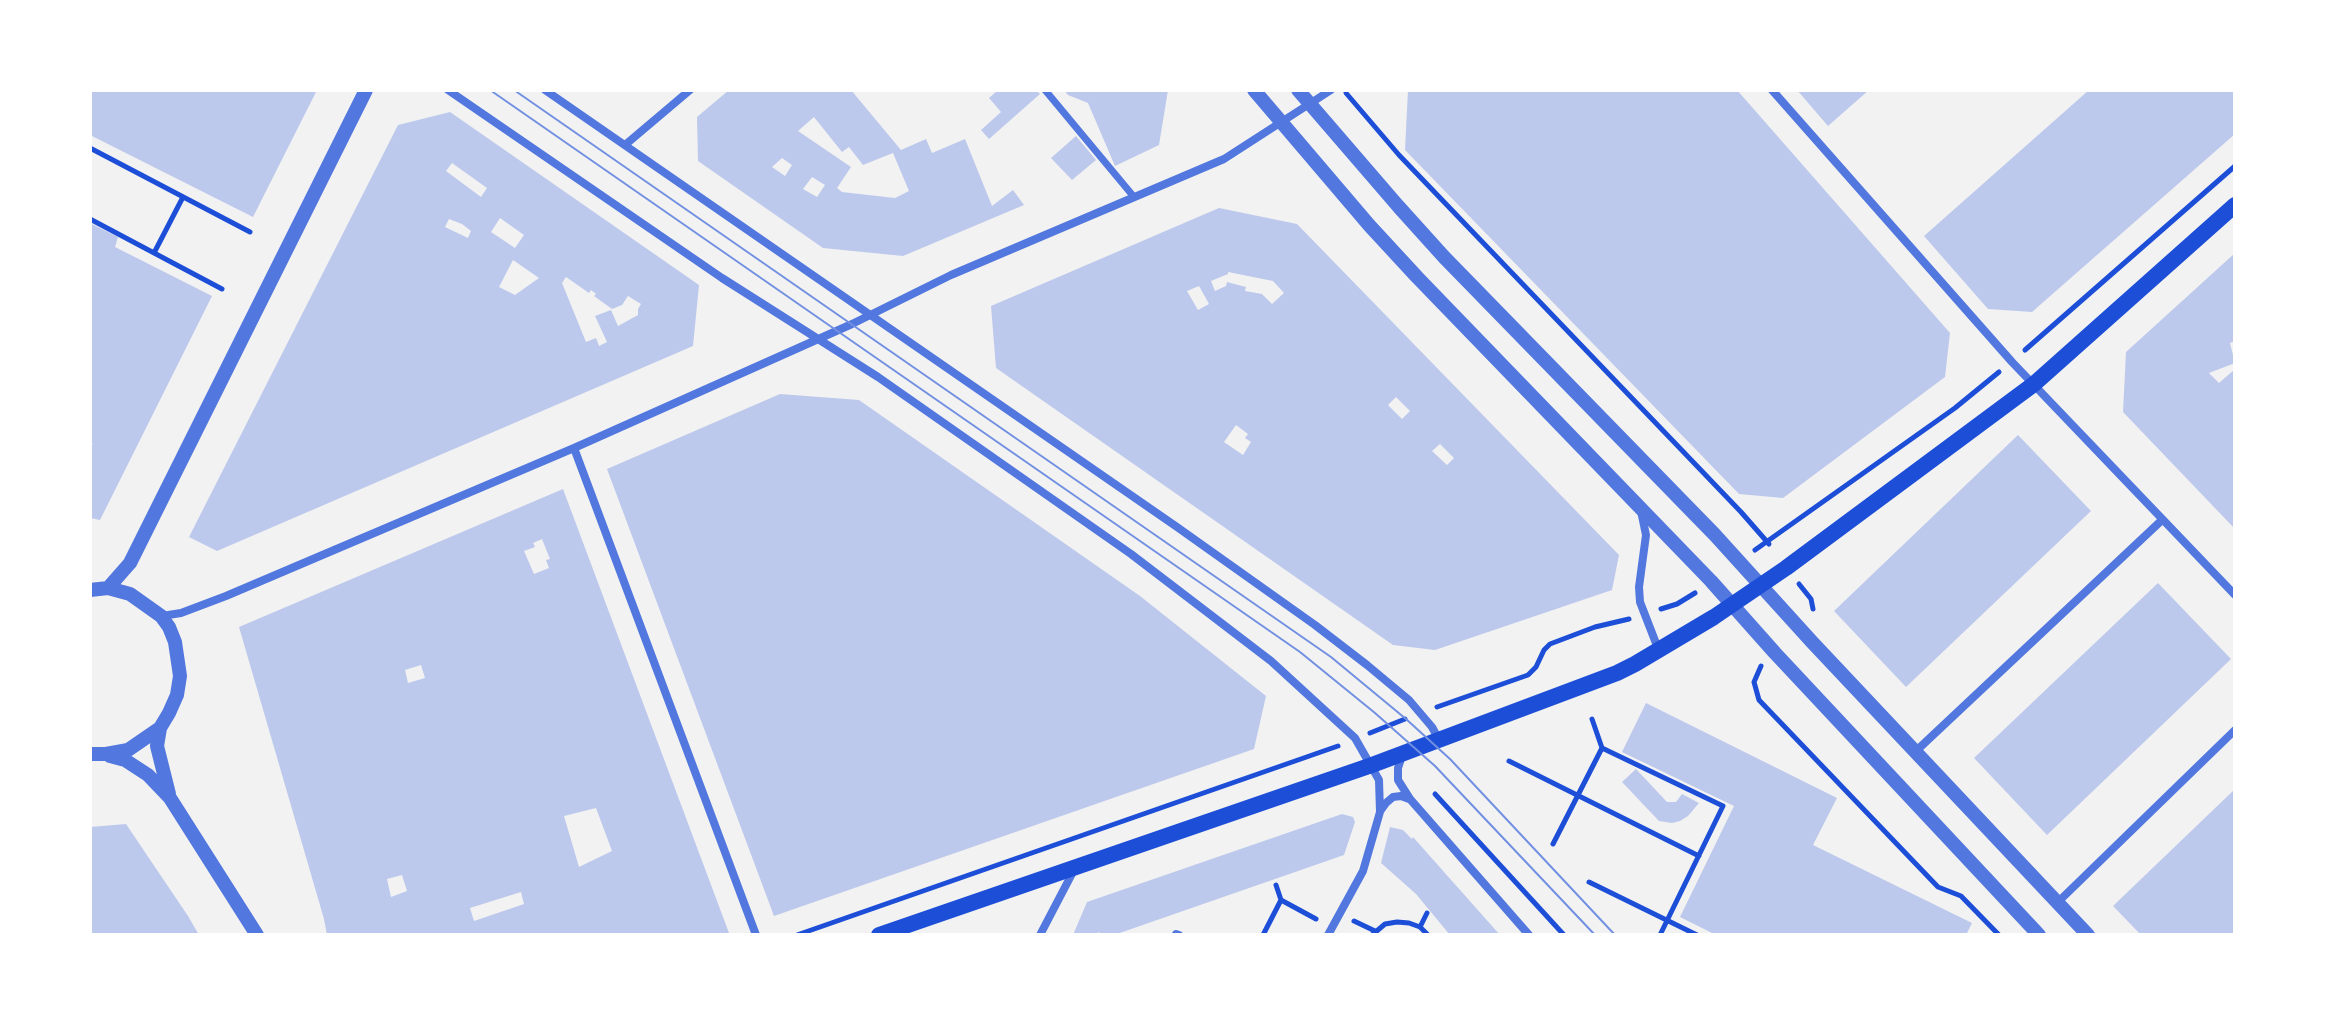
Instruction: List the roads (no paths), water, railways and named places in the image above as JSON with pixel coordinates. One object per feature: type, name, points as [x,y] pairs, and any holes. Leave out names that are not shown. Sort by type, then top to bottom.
[{"type":"main road","points":[[879,935],[1372,765],[1617,673],[1659,651],[1786,568],[2034,384],[2235,205]]},
{"type":"street","points":[[108,588],[130,563],[366,90]]},
{"type":"street","points":[[448,90],[695,260],[878,377],[1131,554],[1271,661],[1355,738],[1379,780],[1380,812],[1363,871],[1328,935]]},
{"type":"street","points":[[545,90],[1315,625],[1377,673],[1420,713],[1439,740]]},
{"type":"street","points":[[625,145],[690,90]]},
{"type":"street","points":[[1045,90],[1134,197]]},
{"type":"street","points":[[1254,90],[1417,277],[1711,581],[2039,935]]},
{"type":"street","points":[[1298,90],[1444,257],[1704,524],[2088,935]]},
{"type":"street","points":[[161,616],[181,613],[226,596],[574,448],[842,329],[951,275],[1224,159],[1331,90]]},
{"type":"street","points":[[1772,90],[2012,362],[2235,595]]},
{"type":"street","points":[[574,448],[756,935]]},
{"type":"street","points":[[1641,510],[1646,535],[1640,602],[1659,651]]},
{"type":"street","points":[[1915,752],[2162,520]]},
{"type":"street","points":[[90,590],[108,588],[130,594],[161,616],[175,642],[180,676],[177,695],[160,728],[128,750],[90,754]]},
{"type":"street","points":[[160,728],[157,746],[170,798]]},
{"type":"street","points":[[2057,903],[2235,730]]},
{"type":"street","points":[[1403,753],[1398,780],[1410,799],[1529,935]]},
{"type":"street","points":[[106,754],[125,760],[148,775],[170,798],[257,935]]},
{"type":"street","points":[[1380,812],[1393,797],[1410,799]]},
{"type":"street","points":[[1040,935],[1075,868]]},
{"type":"tram line","points":[[490,90],[1300,652],[1435,766],[1595,935]]},
{"type":"tram line","points":[[514,90],[1331,657],[1450,759],[1615,935]]}]
